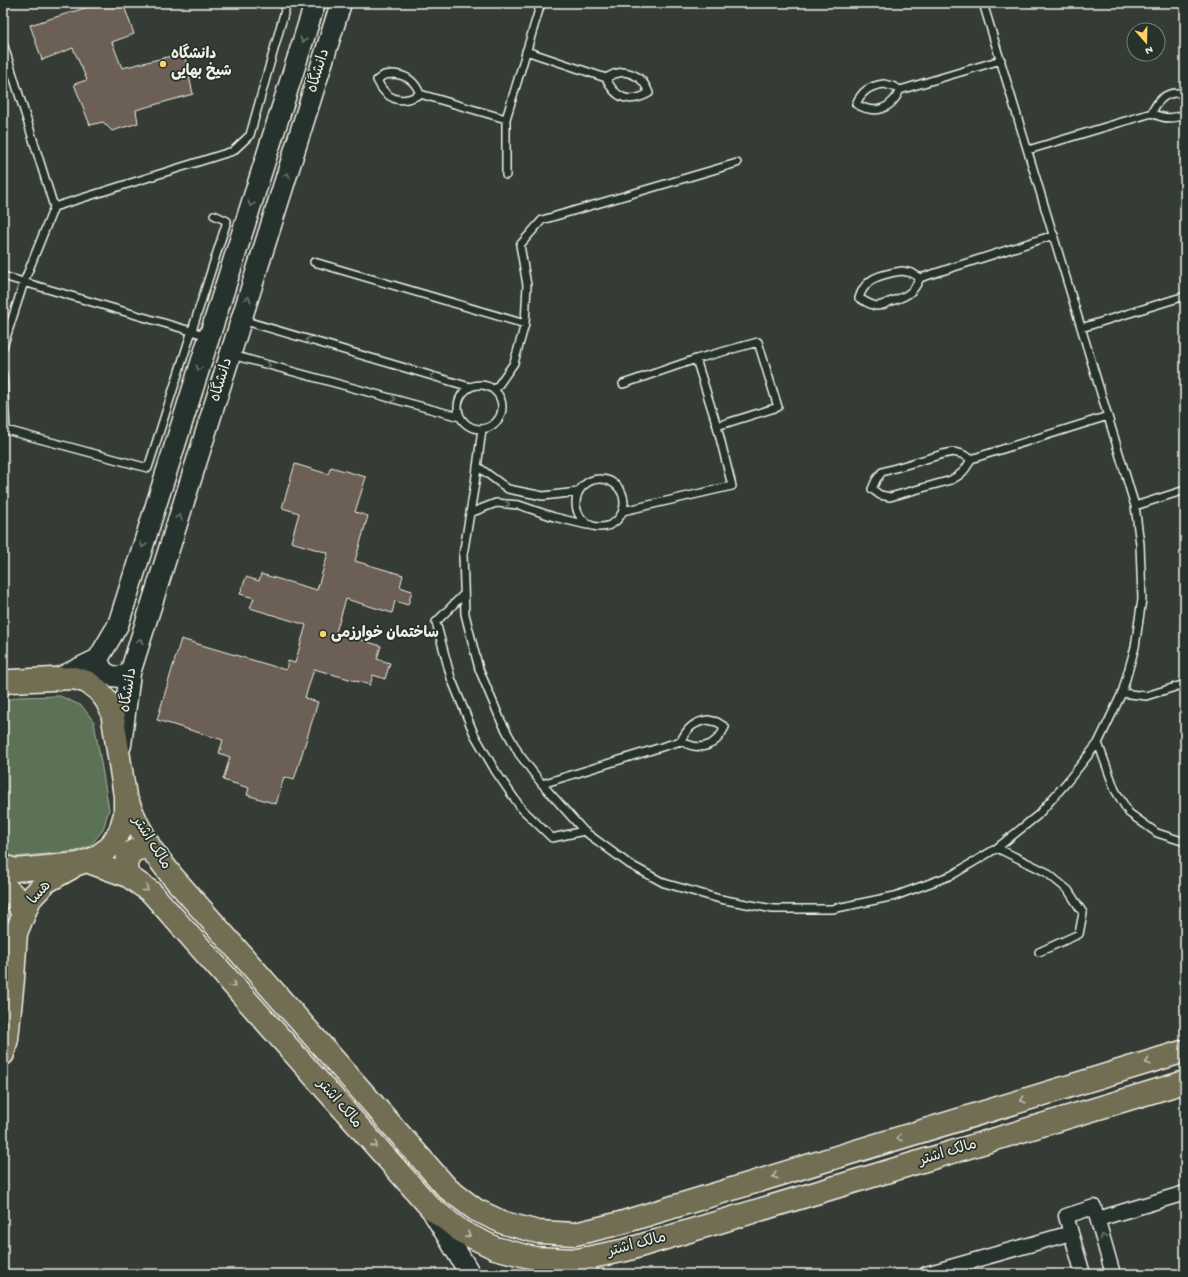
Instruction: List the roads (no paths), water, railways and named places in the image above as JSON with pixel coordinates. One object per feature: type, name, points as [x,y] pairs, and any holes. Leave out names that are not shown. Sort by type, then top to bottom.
[{"type":"main road","name":"دانشگاه","points":[[98,659],[118,625],[200,334],[315,3]]},
{"type":"main road","name":"دانشگاه","points":[[119,761],[130,673],[341,3]]},
{"type":"main road","points":[[57,679],[98,659],[102,670],[112,677],[118,677],[130,673]]},
{"type":"main road","points":[[6,680],[74,678],[87,682],[98,690],[106,700],[112,712],[125,796]]},
{"type":"main road","name":"مالک اشتر","points":[[125,796],[151,849],[172,876],[448,1189],[476,1210],[504,1223],[538,1232],[575,1234],[617,1224],[1185,1051]]},
{"type":"main road","name":"هسا","points":[[3,1054],[7,1039],[16,933],[30,900],[46,882],[82,863],[95,858],[110,847],[120,832],[125,814],[125,796]]},
{"type":"main road","points":[[128,876],[126,863],[132,852],[144,848],[151,849]]},
{"type":"main road","points":[[3,866],[15,870],[82,863]]},
{"type":"main road","name":"مالک اشتر","points":[[82,863],[128,876],[151,892],[430,1207],[462,1232],[495,1248],[534,1258],[582,1267],[626,1250],[1185,1082]]},
{"type":"main road","points":[[3,889],[6,888],[17,898],[22,917]]},
{"type":"main road","points":[[430,1207],[470,1274]]},
{"type":"street","points":[[1098,1219],[1185,1193]]},
{"type":"street","points":[[1083,1274],[1066,1216],[1094,1208],[1114,1274]]},
{"type":"street","points":[[926,1274],[1071,1233]]},
{"type":"lane","points":[[54,207],[234,150],[250,135],[287,3]]},
{"type":"lane","points":[[506,174],[506,119],[541,3]]},
{"type":"lane","points":[[482,429],[463,555],[465,614],[482,676],[501,721],[519,754],[542,784],[584,831],[629,864],[664,883],[720,899],[773,909],[832,909],[895,896],[952,875],[997,848],[1038,815],[1098,743],[1122,693],[1135,647],[1142,599],[1140,544],[1135,506],[983,3]]},
{"type":"lane","points":[[3,43],[54,207],[24,282],[3,347]]},
{"type":"lane","points":[[526,52],[606,78],[623,72],[632,73],[646,84],[649,93],[632,99],[624,97],[616,93],[606,78]]},
{"type":"lane","points":[[900,90],[893,102],[882,109],[873,110],[856,104],[863,92],[874,85],[884,84],[900,90],[1001,60]]},
{"type":"lane","points":[[420,94],[417,85],[402,75],[384,75],[377,80],[380,88],[387,95],[395,99],[404,100],[413,98],[420,94],[506,119]]},
{"type":"lane","points":[[1028,150],[1152,112],[1156,104],[1162,98],[1179,92],[1185,94]]},
{"type":"lane","points":[[1152,112],[1159,117],[1168,119],[1177,118],[1185,114]]},
{"type":"lane","points":[[495,390],[514,363],[525,324],[527,285],[520,245],[542,220],[737,163]]},
{"type":"lane","points":[[3,375],[6,430],[148,468],[200,334],[227,221],[214,215]]},
{"type":"lane","points":[[920,278],[912,273],[902,271],[892,272],[870,281],[863,289],[859,298],[867,303],[878,306],[900,299],[909,294],[916,287],[920,278],[1054,235]]},
{"type":"lane","points":[[314,262],[525,324]]},
{"type":"lane","points":[[3,276],[200,334]]},
{"type":"lane","points":[[1081,328],[1185,296]]},
{"type":"lane","points":[[241,320],[470,387]]},
{"type":"lane","points":[[623,384],[696,359],[758,342],[778,407],[717,426]]},
{"type":"lane","points":[[230,354],[460,417],[473,428],[482,429],[497,421],[501,414],[502,405],[500,397],[495,390],[487,386],[479,385],[470,387],[463,392],[459,400],[458,408],[460,417]]},
{"type":"lane","points":[[623,511],[732,486],[717,426],[696,359]]},
{"type":"lane","points":[[971,459],[967,468],[960,476],[951,480],[890,497],[880,495],[872,489],[882,472],[953,452],[962,454],[971,459],[1108,416]]},
{"type":"lane","points":[[477,466],[508,489],[543,496],[578,492]]},
{"type":"lane","points":[[470,513],[496,503],[519,506],[554,517],[590,526],[598,528],[606,527],[613,524],[623,511],[623,495],[613,482],[605,479],[589,481],[583,485],[578,492],[575,500],[575,508],[583,522],[590,526]]},
{"type":"lane","points":[[1135,506],[1185,490]]},
{"type":"lane","points":[[464,594],[436,622],[451,678],[474,734],[496,772],[521,808],[552,838],[584,831]]},
{"type":"lane","points":[[1122,693],[1146,696],[1185,684]]},
{"type":"lane","points":[[542,784],[681,741],[698,747],[707,746],[715,742],[725,727],[717,722],[708,720],[699,722],[691,726],[685,732],[681,741]]},
{"type":"lane","points":[[1098,743],[1115,790],[1129,813],[1158,833],[1185,842]]},
{"type":"lane","points":[[997,848],[1046,872],[1068,890],[1083,913],[1080,934],[1039,952]]},
{"type":"place","name":"دانشگاه شیخ بهایی","points":[[163,64]]},
{"type":"place","name":"ساختمان خوارزمی","points":[[323,634]]}]
